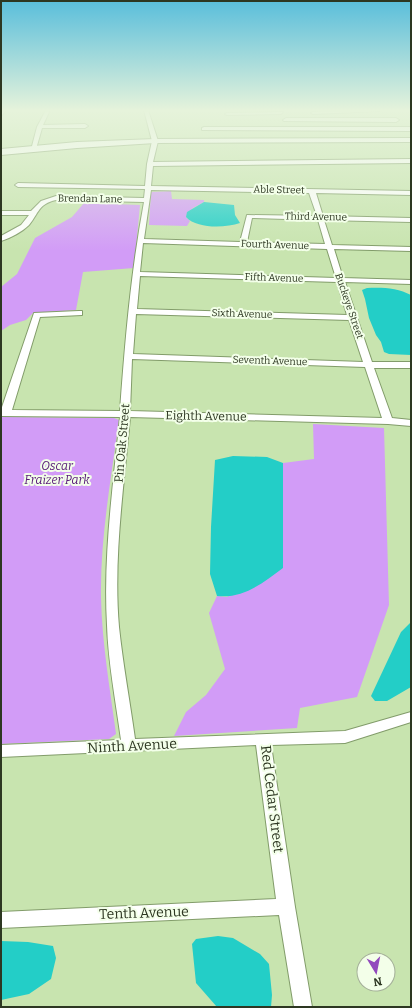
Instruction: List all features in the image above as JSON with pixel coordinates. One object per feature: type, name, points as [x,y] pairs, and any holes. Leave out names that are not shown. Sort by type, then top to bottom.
[{"type":"street","name":"Pin Oak Street","points":[[129,746],[113,627],[112,589],[114,530],[136,274],[140,241],[148,200],[152,157]]},
{"type":"street","points":[[150,164],[411,162]]},
{"type":"street","name":"Able Street","points":[[18,185],[411,193]]},
{"type":"street","name":"Buckeye Street","points":[[312,191],[352,318],[370,365],[388,421]]},
{"type":"street","name":"Brendan Lane","points":[[1,239],[26,225],[32,213],[42,201],[56,198],[148,200]]},
{"type":"street","points":[[1,213],[32,213]]},
{"type":"street","name":"Third Avenue","points":[[242,244],[249,216],[411,220]]},
{"type":"street","name":"Fourth Avenue","points":[[140,241],[411,249]]},
{"type":"street","name":"Fifth Avenue","points":[[136,274],[411,282]]},
{"type":"street","name":"Sixth Avenue","points":[[133,311],[352,318]]},
{"type":"street","points":[[3,413],[36,315],[79,312]]},
{"type":"street","name":"Seventh Avenue","points":[[128,356],[370,365],[411,365]]},
{"type":"street","name":"Eighth Avenue","points":[[3,413],[388,421],[411,423]]},
{"type":"street","name":"Red Cedar Street","points":[[304,1007],[286,907],[263,739],[345,737],[411,717]]},
{"type":"street","name":"Ninth Avenue","points":[[1,752],[263,739]]},
{"type":"street","name":"Tenth Avenue","points":[[1,920],[286,907]]},
{"type":"green space","points":[[171,191],[172,199],[204,200],[204,202],[193,208],[186,217],[190,221],[187,226],[149,225],[151,192]]},
{"type":"green space","points":[[84,203],[140,205],[134,268],[83,272],[76,310],[33,313],[26,320],[10,325],[1,331],[1,287],[17,274],[35,238],[72,217]]},
{"type":"green space","name":"Oscar Fraizer Park","points":[[1,417],[114,418],[119,420],[107,509],[101,576],[103,632],[116,734],[109,739],[1,744]]},
{"type":"green space","points":[[313,424],[384,428],[389,605],[357,697],[300,708],[297,728],[174,736],[186,712],[206,695],[225,669],[209,613],[217,596],[227,597],[283,568],[283,463],[314,459]]},
{"type":"water","points":[[204,202],[234,205],[235,215],[240,223],[227,226],[212,226],[197,224],[186,217],[187,212]]},
{"type":"water","points":[[367,288],[390,288],[411,295],[411,355],[389,354],[384,352],[381,342],[376,335],[369,318],[362,290]]},
{"type":"water","points":[[233,456],[267,457],[283,463],[283,568],[252,589],[235,595],[217,596],[210,574],[215,460]]},
{"type":"water","points":[[411,622],[411,687],[387,701],[375,701],[371,696],[401,632]]},
{"type":"water","points":[[218,936],[233,938],[260,954],[269,964],[272,995],[271,1007],[217,1007],[196,983],[192,944],[196,939]]},
{"type":"water","points":[[1,941],[28,942],[53,946],[56,958],[51,979],[29,994],[1,1000]]}]
